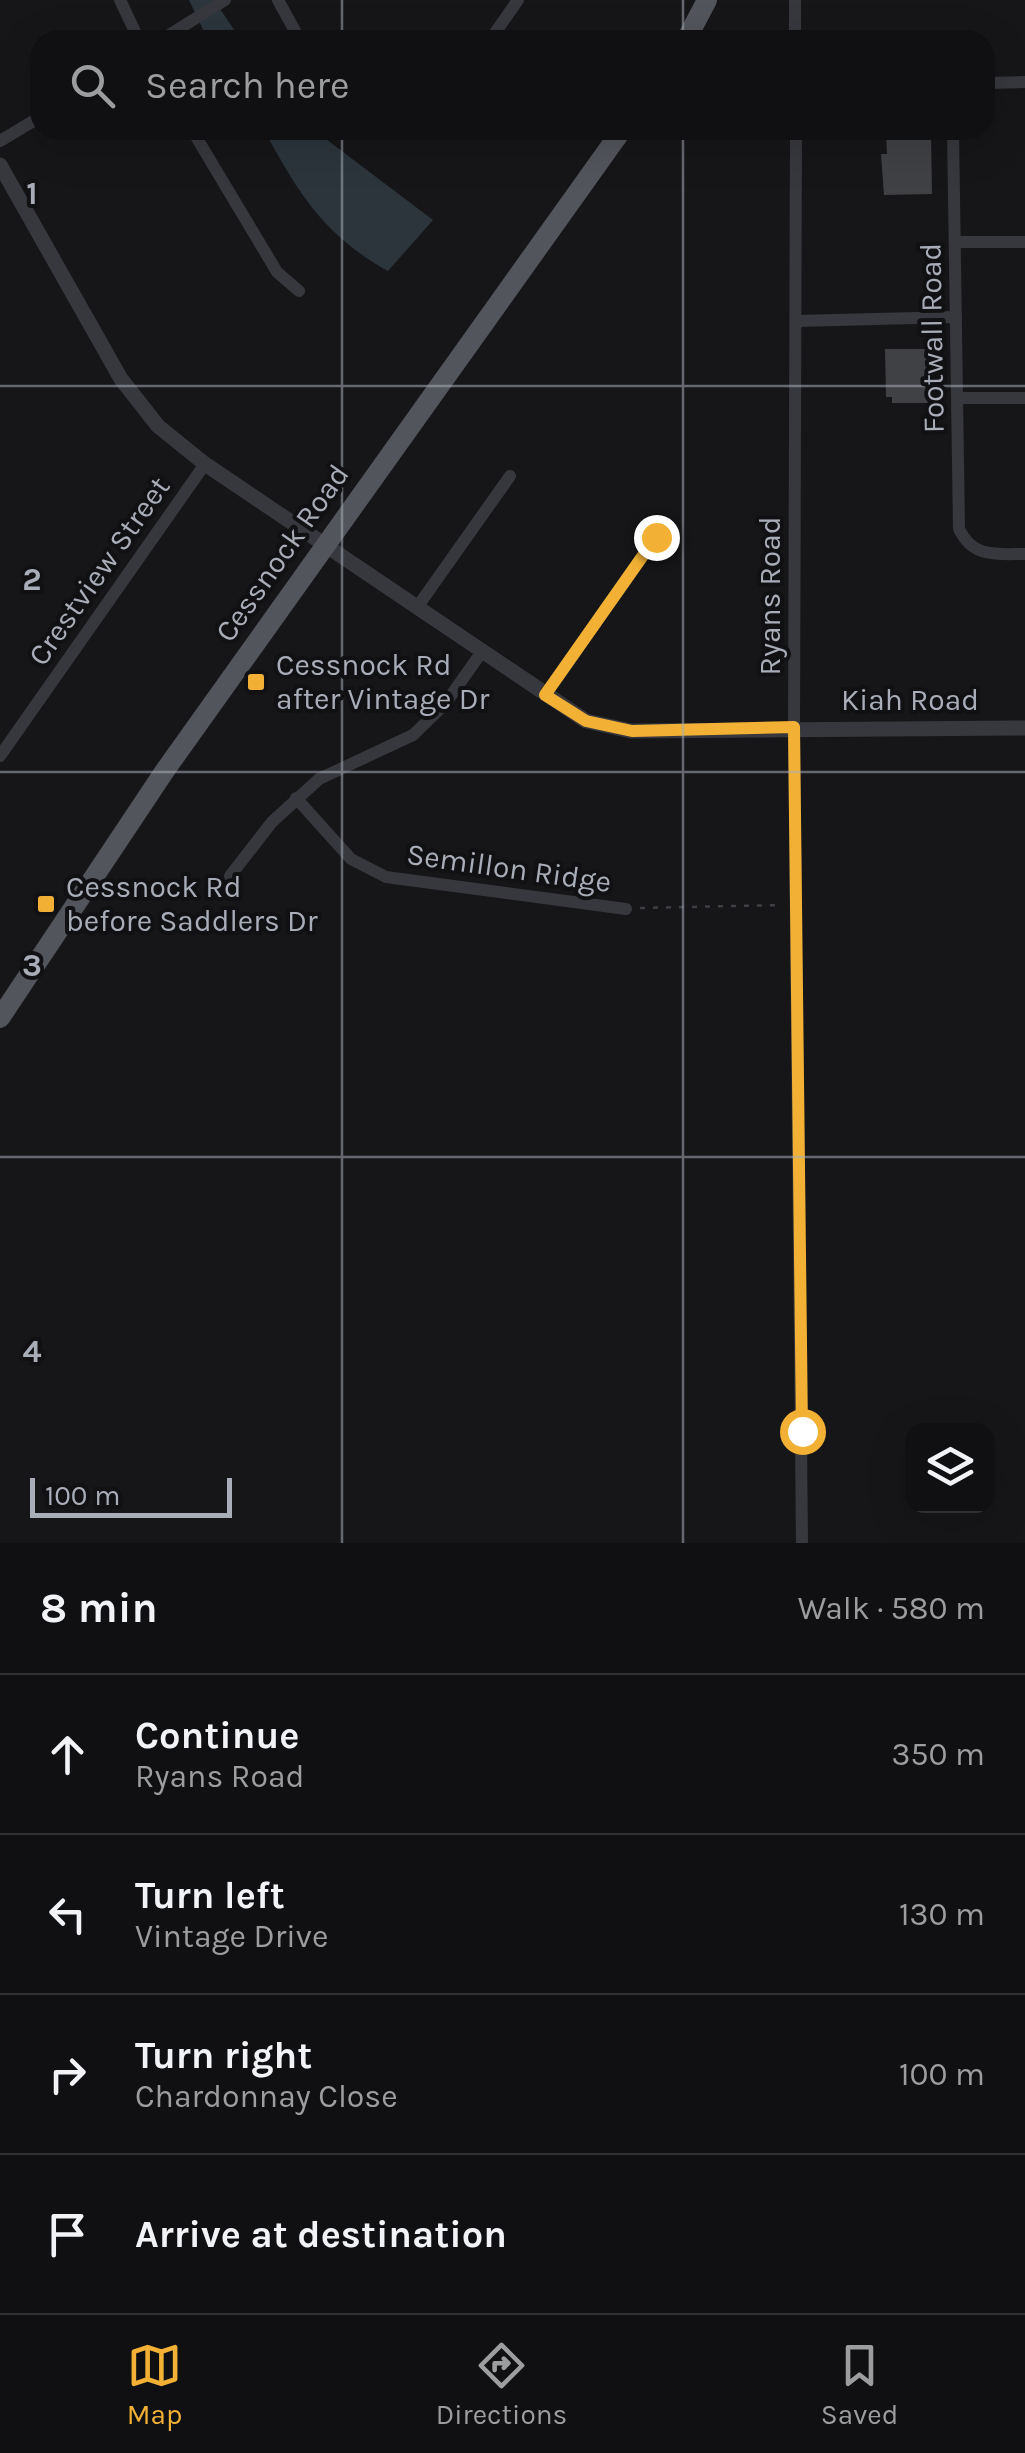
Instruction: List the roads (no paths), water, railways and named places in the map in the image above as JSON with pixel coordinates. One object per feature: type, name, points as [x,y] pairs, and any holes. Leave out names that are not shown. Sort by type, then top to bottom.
[{"type":"main road","points":[[691,30],[707,0]]},
{"type":"main road","name":"Cessnock Road","points":[[0,1018],[99,865],[615,140]]},
{"type":"street","points":[[120,0],[134,30]]},
{"type":"street","points":[[176,30],[225,0]]},
{"type":"street","points":[[278,0],[294,30]]},
{"type":"street","points":[[497,30],[518,0]]},
{"type":"street","points":[[794,0],[795,30]]},
{"type":"street","points":[[995,82],[1025,82]]},
{"type":"street","points":[[0,142],[30,123]]},
{"type":"street","points":[[198,140],[276,272],[299,291]]},
{"type":"street","name":"Ryans Road","points":[[796,140],[794,727],[802,1543]]},
{"type":"street","name":"Footwall Road","points":[[953,140],[959,529],[966,544],[978,553],[1025,554]]},
{"type":"street","name":"Kiah Road","points":[[0,165],[121,378],[158,426],[205,464],[586,721],[632,731],[1025,728]]},
{"type":"street","points":[[956,242],[1025,242]]},
{"type":"street","points":[[796,321],[956,317]]},
{"type":"street","points":[[958,398],[1025,398]]},
{"type":"street","name":"Crestview Street","points":[[0,756],[205,464]]},
{"type":"street","points":[[418,606],[510,476]]},
{"type":"street","points":[[545,695],[656,537]]},
{"type":"street","points":[[230,876],[296,798],[319,780],[413,735],[445,704],[481,653]]},
{"type":"street","name":"Semillon Ridge","points":[[296,798],[351,859],[386,877],[626,909]]},
{"type":"place","name":"Cessnock Rd after Vintage Dr","points":[[256,682]]},
{"type":"place","name":"Cessnock Rd before Saddlers Dr","points":[[46,904]]}]
